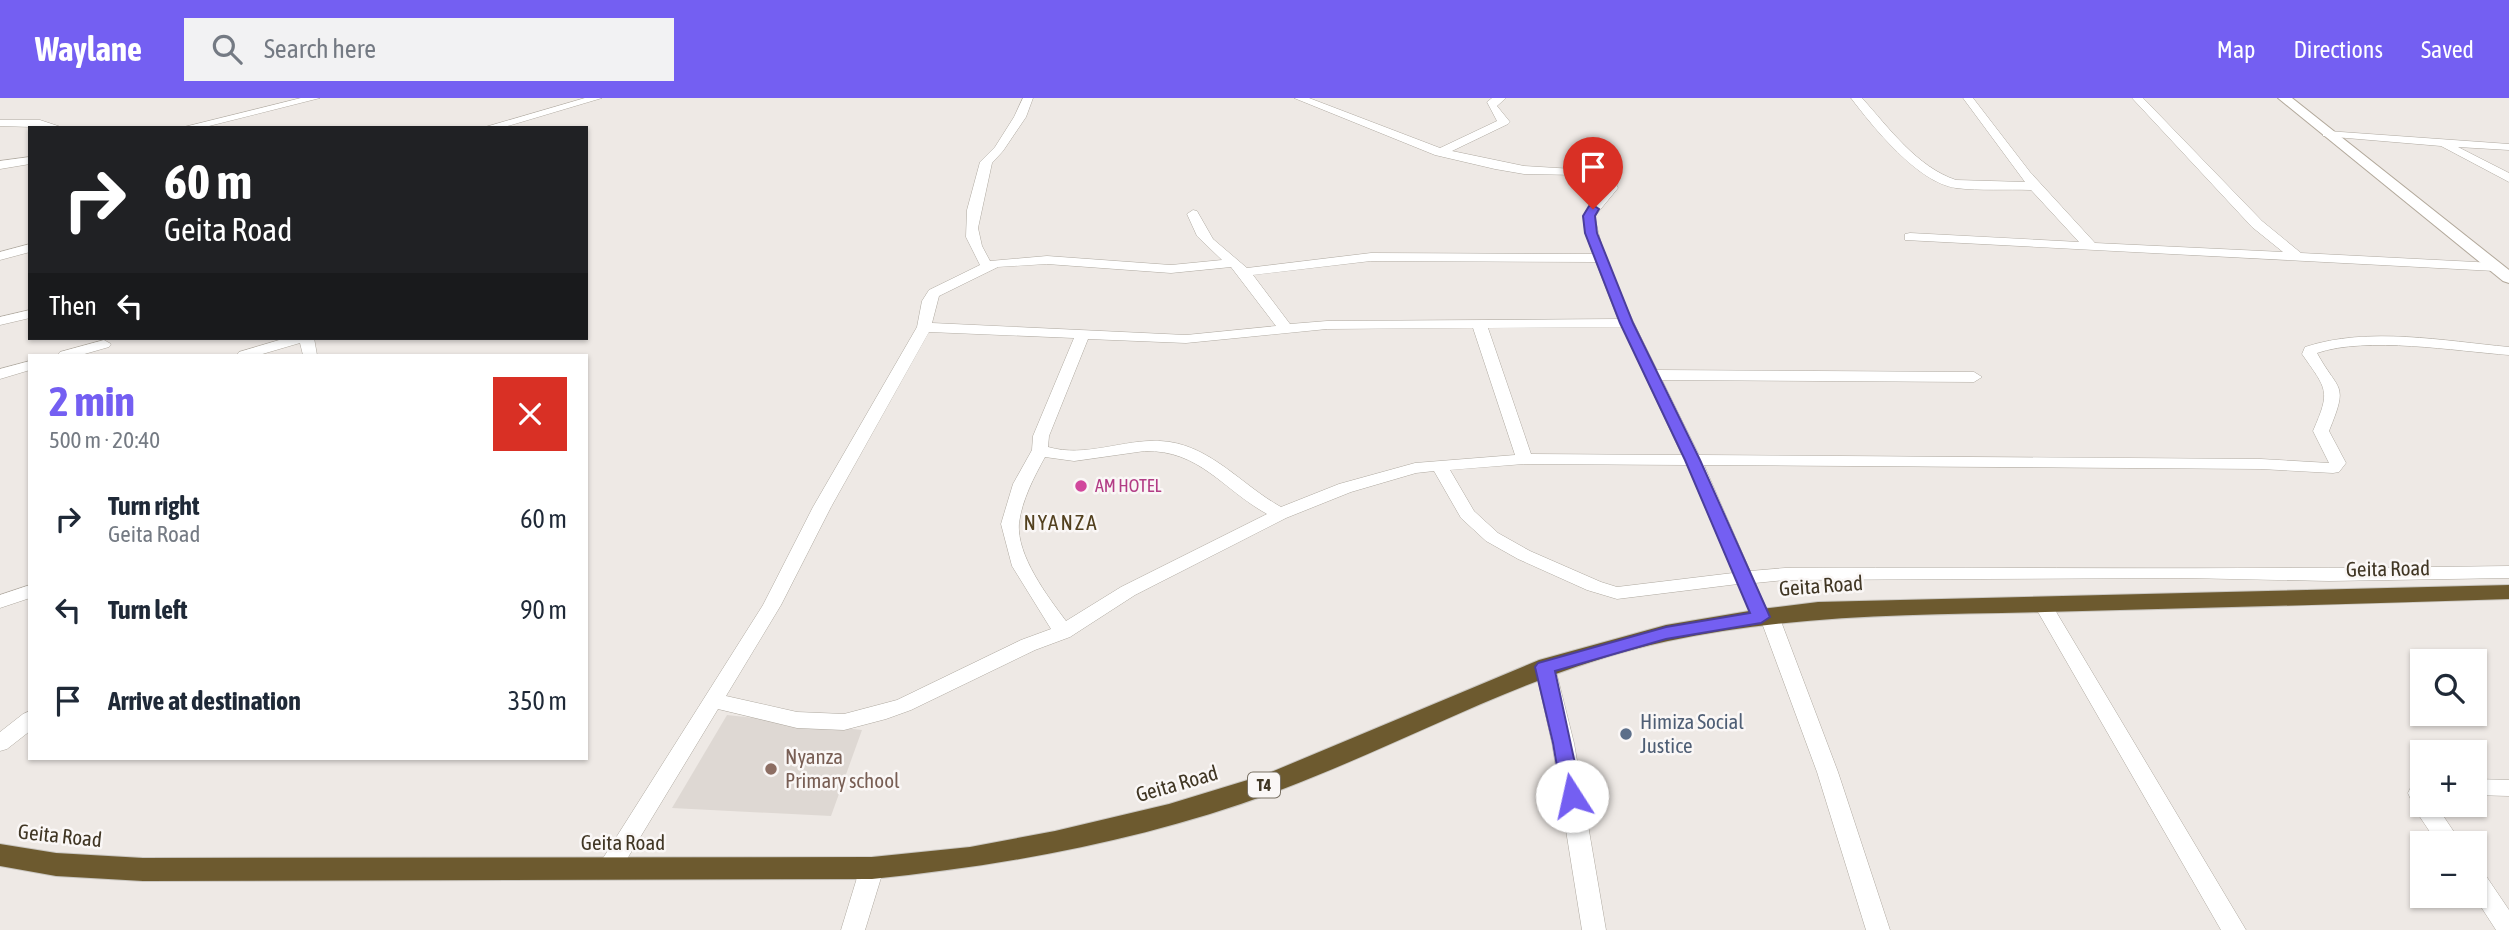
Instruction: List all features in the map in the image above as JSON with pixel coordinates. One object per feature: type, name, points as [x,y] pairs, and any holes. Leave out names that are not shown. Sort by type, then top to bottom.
[{"type":"highway","name":"Geita Road","points":[[0,855],[18,859],[136,869],[872,868],[970,858],[1055,842],[1169,815],[1273,782],[1545,667],[1666,633],[1818,610],[2509,592]]},
{"type":"street","points":[[194,126],[315,98]]},
{"type":"street","points":[[494,126],[597,98]]},
{"type":"street","points":[[986,266],[970,233],[972,212],[987,172],[986,162],[1020,117],[1028,98]]},
{"type":"street","points":[[1299,98],[1439,153],[1504,167],[1590,174],[1605,178],[1612,188],[1589,216],[1591,233],[1627,323],[1805,704],[1878,930]]},
{"type":"street","points":[[1439,153],[1504,122],[1492,106],[1492,102],[1501,98]]},
{"type":"street","points":[[1856,98],[1923,167],[1942,181],[2036,186]]},
{"type":"street","points":[[1968,98],[2005,150],[2091,246]]},
{"type":"street","points":[[2137,98],[2257,224],[2296,256]]},
{"type":"street","points":[[2284,98],[2509,278]]},
{"type":"street","points":[[0,123],[40,123],[51,126]]},
{"type":"street","points":[[2327,134],[2509,148]]},
{"type":"street","points":[[2440,142],[2509,177]]},
{"type":"street","points":[[0,164],[28,160]]},
{"type":"street","points":[[1193,214],[1199,231],[1237,268],[1285,327]]},
{"type":"street","points":[[1910,237],[2495,267]]},
{"type":"street","points":[[0,256],[28,249]]},
{"type":"street","points":[[608,870],[772,605],[822,507],[924,327],[929,301],[934,293],[986,266],[1026,259],[1161,268],[1237,268],[1371,257],[1601,258]]},
{"type":"street","points":[[0,321],[28,314]]},
{"type":"street","points":[[924,327],[1186,339],[1232,336],[1285,327],[1366,324],[1627,323]]},
{"type":"street","points":[[1479,324],[1511,413],[1524,459]]},
{"type":"street","points":[[1063,632],[1033,589],[1021,566],[1010,524],[1022,484],[1040,450],[1041,436],[1083,334]]},
{"type":"street","points":[[247,354],[294,340]]},
{"type":"street","points":[[714,701],[797,720],[844,722],[879,714],[904,705],[1028,645],[1063,632],[1116,597],[1280,514],[1368,480],[1439,465],[1524,459],[2261,464],[2333,468],[2338,463],[2320,431],[2329,416],[2334,395],[2327,378],[2309,354],[2310,350],[2347,343],[2379,343],[2509,351]]},
{"type":"street","points":[[69,354],[105,346]]},
{"type":"street","points":[[0,374],[28,366]]},
{"type":"street","points":[[1651,375],[1974,377]]},
{"type":"street","points":[[1040,450],[1065,457],[1140,447],[1179,449],[1280,514]]},
{"type":"street","points":[[1439,465],[1467,514],[1492,537],[1524,555],[1617,593],[1744,577],[1831,573],[2185,572],[2356,575],[2509,572]]},
{"type":"street","points":[[0,602],[28,592]]},
{"type":"street","points":[[2043,605],[2234,930]]},
{"type":"street","points":[[1545,667],[1563,743],[1593,930]]},
{"type":"street","points":[[0,743],[28,721]]},
{"type":"street","points":[[2487,787],[2509,788]]},
{"type":"street","points":[[853,930],[872,868]]},
{"type":"street","points":[[2499,898],[2509,930]]},
{"type":"shaded area","name":"Nyanza Primary school","points":[[727,715],[862,730],[831,816],[672,808]]},
{"type":"place","name":"AM HOTEL","points":[[1081,486]]},
{"type":"place","name":"Himiza Social Justice","points":[[1626,734]]},
{"type":"place","name":"Nyanza Primary school","points":[[771,769]]},
{"type":"district","name":"NYANZA","points":[[1061,523]]},
{"type":"route","points":[[1572,796],[1545,667],[1666,633],[1761,617],[1693,460],[1627,323],[1591,233],[1589,216],[1593,209]]}]
